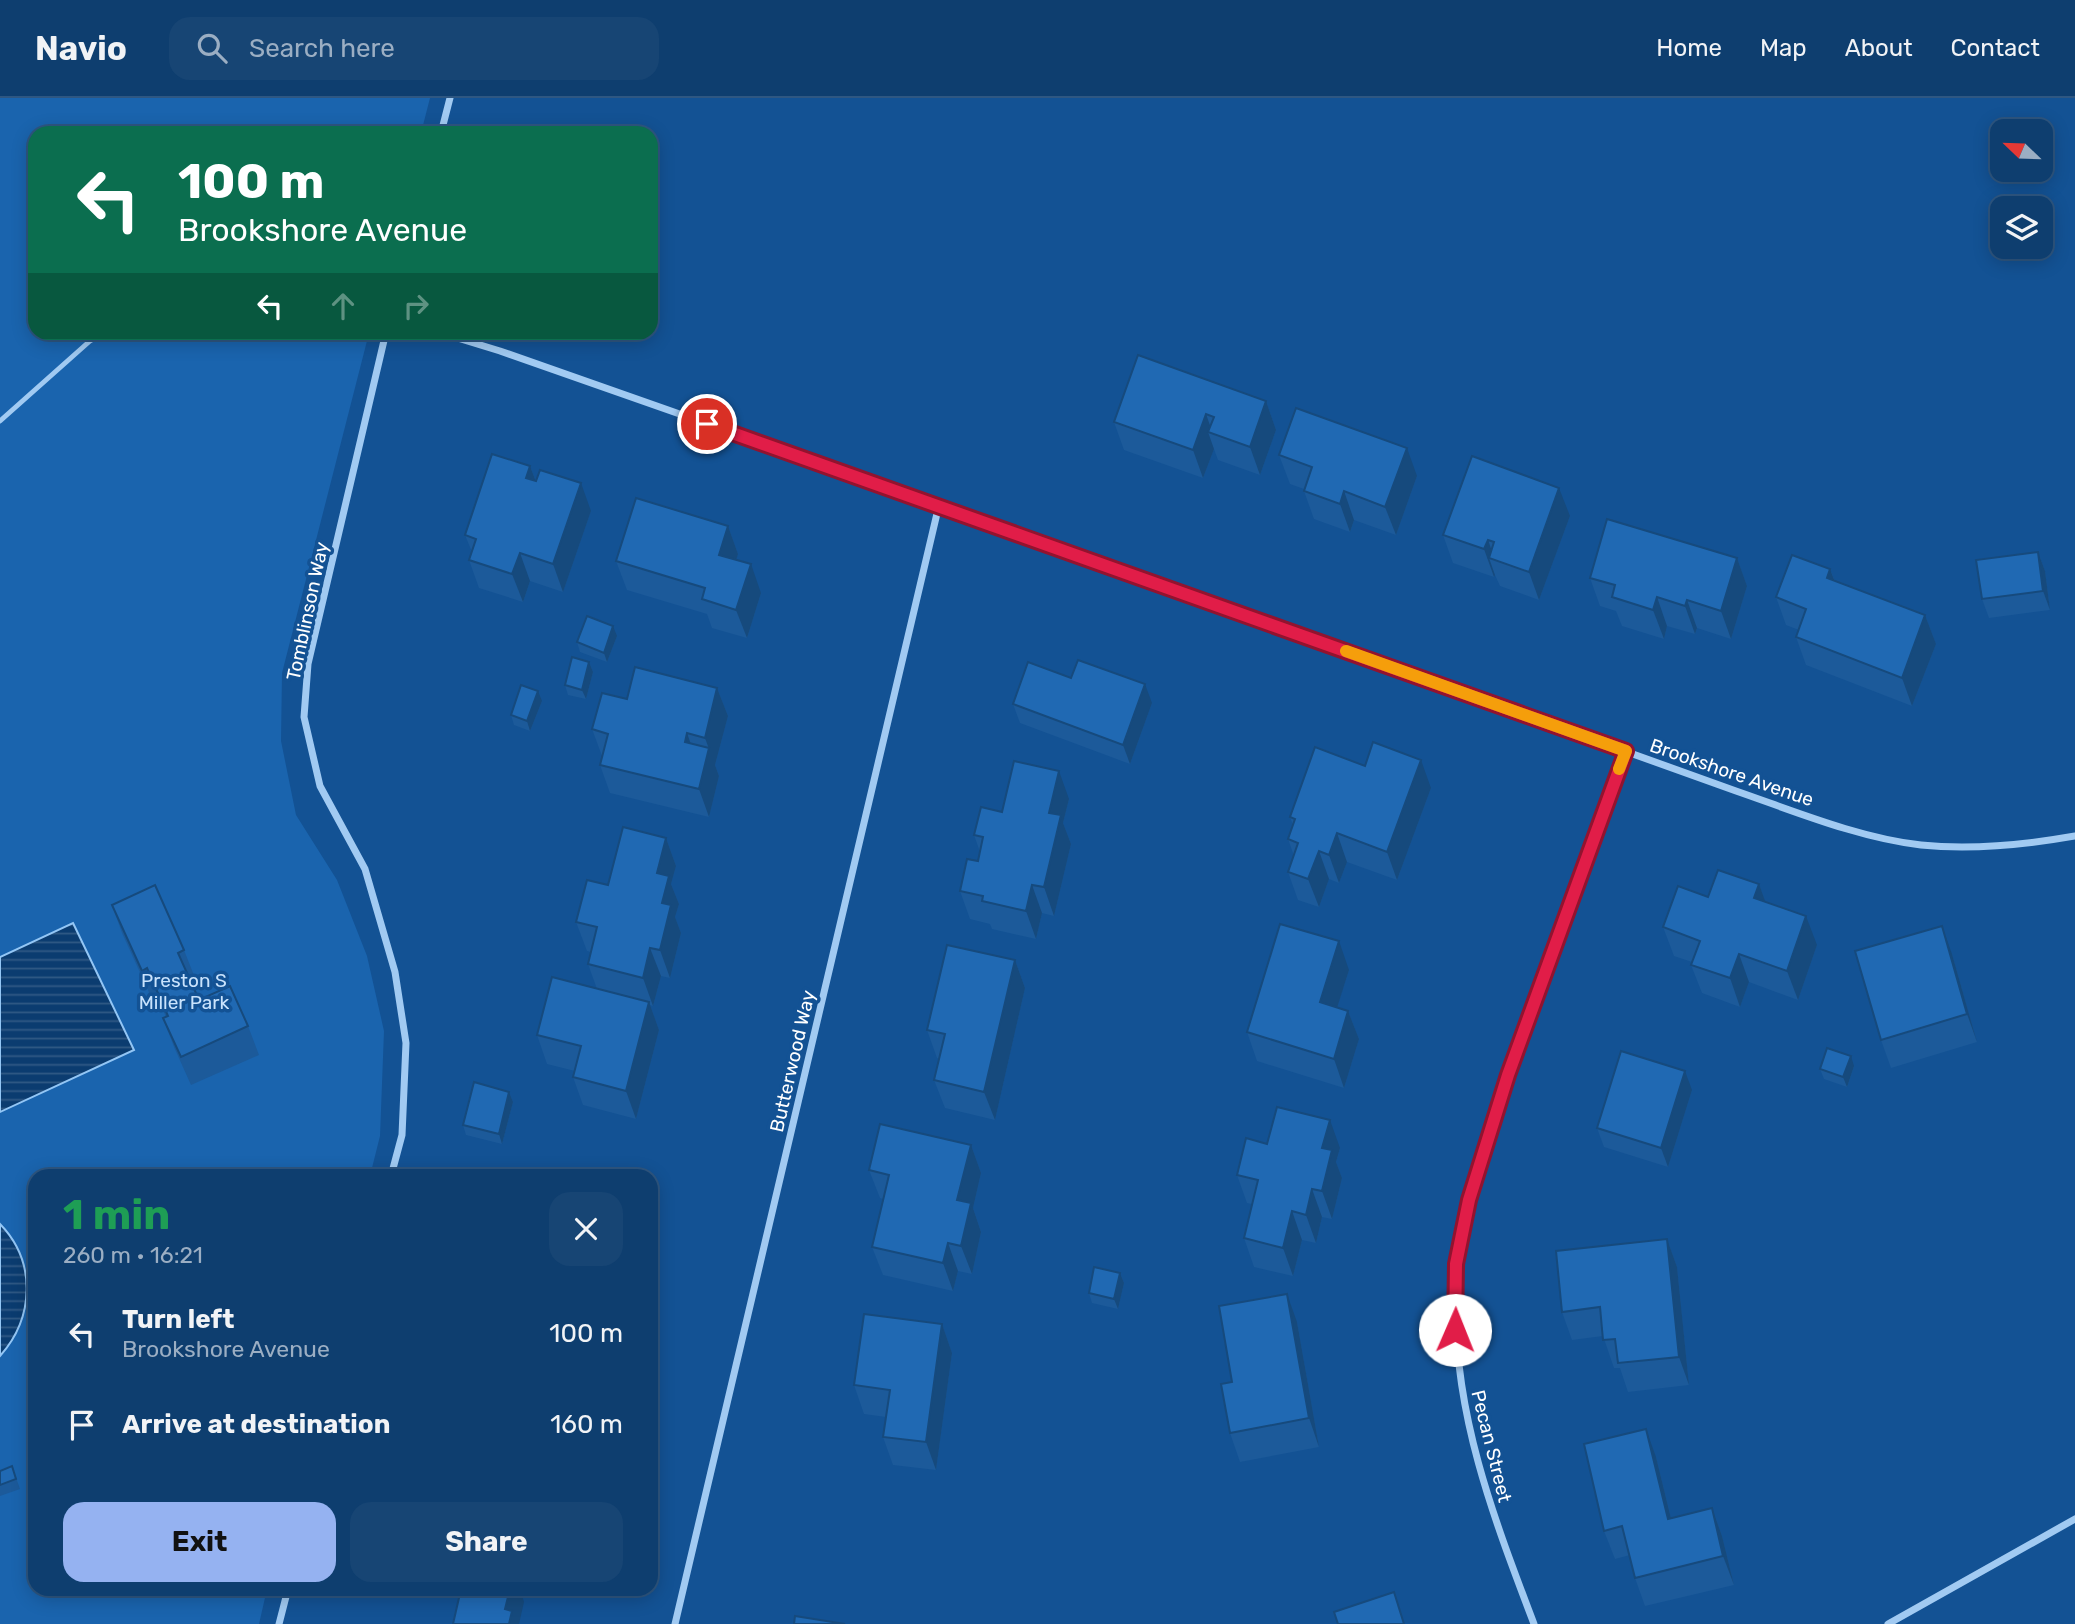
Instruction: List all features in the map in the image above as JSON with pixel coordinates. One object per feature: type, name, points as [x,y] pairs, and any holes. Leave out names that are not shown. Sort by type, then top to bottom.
[{"type":"street","points":[[443,126],[450,98]]},
{"type":"street","name":"Tomblinson Way","points":[[384,340],[308,663],[304,717],[320,786],[365,869],[395,972],[406,1043],[402,1135],[393,1169]]},
{"type":"street","name":"Brookshore Avenue","points":[[464,340],[939,505],[1797,812],[1858,831],[1908,843],[1983,848],[2075,836]]},
{"type":"street","name":"Butterwood Way","points":[[675,1624],[939,505]]},
{"type":"street","name":"Pecan Street","points":[[1534,1624],[1497,1527],[1477,1462],[1462,1397],[1455,1330],[1456,1264],[1469,1200],[1496,1112],[1626,751]]},
{"type":"street","points":[[1888,1624],[2075,1519]]},
{"type":"street","points":[[279,1624],[286,1596]]},
{"type":"lane","points":[[0,421],[91,340]]},
{"type":"green space","name":"Preston S Miller Park","points":[[0,98],[430,98],[423,126],[28,126],[28,340],[367,340],[282,673],[281,741],[296,815],[337,880],[367,956],[384,1031],[380,1136],[372,1169],[28,1169],[28,1596],[265,1596],[259,1624],[0,1624]]},
{"type":"shaded area","points":[[73,923],[134,1050],[0,1112],[0,957]]},
{"type":"shaded area","points":[[0,1224],[20,1255],[27,1290],[20,1325],[0,1356]]},
{"type":"building","points":[[1138,355],[1266,401],[1250,447],[1208,432],[1214,417],[1206,414],[1193,450],[1114,422]]},
{"type":"building","points":[[1296,408],[1407,448],[1385,507],[1344,491],[1340,504],[1304,491],[1312,467],[1279,455]]},
{"type":"building","points":[[492,454],[530,466],[526,478],[536,481],[540,470],[581,483],[553,564],[520,553],[512,574],[469,560],[476,539],[465,535]]},
{"type":"building","points":[[1472,456],[1559,488],[1529,572],[1489,558],[1494,542],[1488,540],[1484,549],[1443,535]]},
{"type":"building","points":[[636,498],[728,526],[719,555],[751,564],[736,610],[702,599],[705,588],[616,561]]},
{"type":"building","points":[[1607,519],[1737,558],[1721,611],[1687,600],[1685,606],[1657,597],[1653,610],[1612,597],[1615,585],[1590,578]]},
{"type":"building","points":[[2038,552],[2043,591],[1982,599],[1976,560]]},
{"type":"building","points":[[1792,555],[1830,569],[1827,578],[1925,615],[1902,678],[1796,637],[1806,609],[1776,597]]},
{"type":"building","points":[[587,616],[613,626],[604,653],[577,642]]},
{"type":"building","points":[[572,657],[589,662],[582,690],[565,685]]},
{"type":"building","points":[[1078,660],[1145,684],[1123,745],[1013,704],[1028,662],[1071,678]]},
{"type":"building","points":[[635,667],[717,688],[705,738],[687,733],[685,742],[709,748],[699,789],[600,765],[608,734],[592,729],[602,693],[627,699]]},
{"type":"building","points":[[521,685],[538,691],[527,721],[511,715]]},
{"type":"building","points":[[1373,742],[1421,760],[1387,852],[1337,833],[1329,855],[1319,851],[1308,879],[1288,872],[1298,843],[1288,839],[1295,819],[1290,817],[1315,747],[1365,766]]},
{"type":"building","points":[[1014,761],[1059,771],[1049,813],[1061,815],[1044,887],[1032,885],[1026,911],[982,901],[983,896],[960,891],[967,859],[978,861],[983,837],[974,835],[981,807],[1002,812]]},
{"type":"building","points":[[623,827],[666,838],[657,873],[669,876],[662,903],[671,905],[660,950],[650,948],[643,978],[588,964],[597,927],[576,922],[587,880],[608,885]]},
{"type":"building","points":[[1718,870],[1759,884],[1754,898],[1806,916],[1787,971],[1739,954],[1730,978],[1691,965],[1700,941],[1663,927],[1678,886],[1708,897]]},
{"type":"building","points":[[155,885],[184,950],[178,953],[199,1000],[230,986],[248,1026],[181,1057],[163,1018],[168,1016],[147,968],[142,971],[112,905]]},
{"type":"building","points":[[1280,924],[1339,941],[1320,1002],[1348,1011],[1334,1059],[1247,1032]]},
{"type":"building","points":[[1942,926],[1967,1014],[1881,1040],[1855,951]]},
{"type":"building","points":[[947,945],[1015,960],[984,1092],[934,1080],[945,1034],[927,1030]]},
{"type":"building","points":[[552,977],[649,1002],[626,1091],[573,1077],[581,1046],[537,1035]]},
{"type":"building","points":[[1827,1048],[1851,1056],[1843,1077],[1820,1069]]},
{"type":"building","points":[[1621,1051],[1685,1071],[1661,1148],[1597,1128]]},
{"type":"building","points":[[474,1082],[509,1092],[499,1134],[463,1125]]},
{"type":"building","points":[[1277,1107],[1330,1120],[1322,1148],[1332,1150],[1322,1191],[1312,1189],[1306,1215],[1292,1211],[1283,1248],[1244,1238],[1258,1180],[1237,1175],[1246,1138],[1267,1144]]},
{"type":"building","points":[[880,1124],[971,1145],[957,1200],[971,1203],[961,1246],[948,1243],[943,1263],[872,1247],[889,1175],[869,1170]]},
{"type":"building","points":[[1667,1239],[1679,1357],[1618,1363],[1615,1339],[1603,1340],[1600,1307],[1562,1312],[1556,1251]]},
{"type":"building","points":[[1094,1267],[1120,1273],[1114,1299],[1089,1293]]},
{"type":"building","points":[[1287,1294],[1309,1418],[1230,1433],[1221,1384],[1232,1382],[1219,1306]]},
{"type":"building","points":[[864,1314],[942,1324],[926,1442],[883,1437],[890,1390],[854,1385]]},
{"type":"building","points":[[1646,1429],[1668,1519],[1712,1508],[1723,1556],[1635,1578],[1622,1526],[1604,1531],[1584,1444]]},
{"type":"building","points":[[12,1466],[16,1479],[0,1485],[0,1471]]},
{"type":"building","points":[[1394,1592],[1404,1624],[1338,1624],[1334,1612]]},
{"type":"building","points":[[459,1596],[508,1596],[505,1609],[512,1611],[509,1624],[453,1624]]},
{"type":"building","points":[[795,1616],[845,1624],[794,1624]]},
{"type":"slow traffic","points":[[1346,651],[1626,751],[1619,769]]},
{"type":"route","points":[[707,424],[1626,751],[1508,1075],[1469,1200],[1456,1264],[1455,1330]]}]
